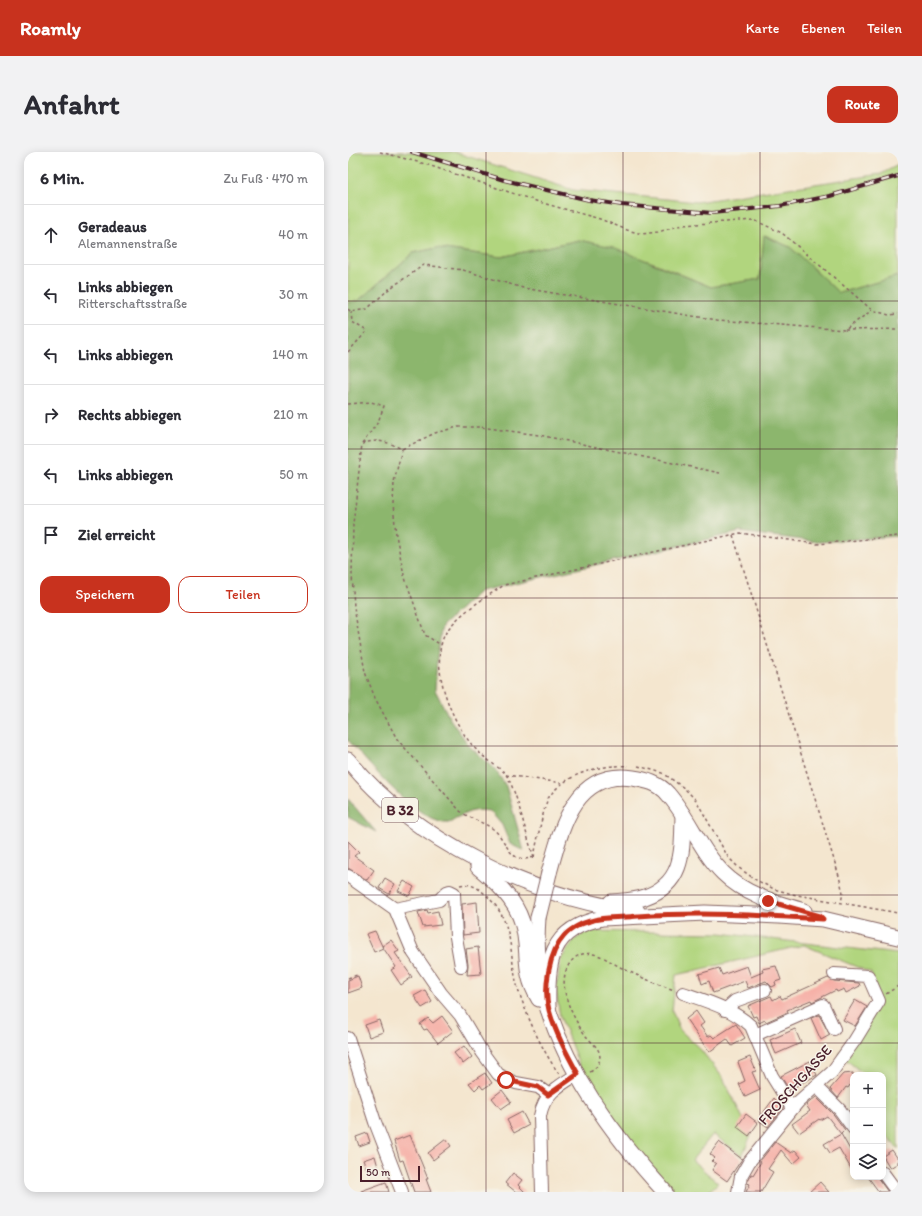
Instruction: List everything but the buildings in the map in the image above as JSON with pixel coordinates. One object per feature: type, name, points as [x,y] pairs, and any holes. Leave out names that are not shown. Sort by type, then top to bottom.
[{"type":"main road","name":"B 32","points":[[348,760],[372,788],[412,821],[459,850],[525,883],[550,891],[629,910],[670,914],[705,913],[823,919],[898,937]]},
{"type":"main road","points":[[664,1192],[621,1141],[579,1076],[558,1034],[548,1009],[540,974],[537,941],[538,918],[563,824],[571,807],[588,787],[606,780],[624,776],[649,780],[667,793],[723,873],[745,890],[768,901],[820,916],[823,919]]},
{"type":"main road","points":[[600,903],[644,898],[656,892],[672,879],[679,868],[682,853],[683,815]]},
{"type":"main road","points":[[459,850],[499,885],[519,913],[523,922],[528,976],[538,998],[548,1009]]},
{"type":"main road","points":[[548,1009],[548,979],[552,955],[564,936],[576,927],[590,921],[670,914]]},
{"type":"street","points":[[348,876],[395,909],[414,952],[431,979],[460,1015],[482,1052],[498,1074],[506,1080],[516,1083],[527,1083],[538,1087],[548,1095]]},
{"type":"street","points":[[395,909],[439,900],[447,892],[454,894],[456,937],[461,966]]},
{"type":"street","points":[[834,974],[868,976],[879,1001]]},
{"type":"street","points":[[725,1010],[736,1001],[765,990]]},
{"type":"street","points":[[683,993],[725,1010],[746,1021],[751,1026],[772,1076],[792,1108]]},
{"type":"street","name":"FROSCHGASSE","points":[[738,1192],[741,1176],[749,1162],[792,1108],[832,1072],[879,1001]]},
{"type":"street","points":[[755,1035],[823,1005],[834,1029]]},
{"type":"street","points":[[348,1038],[375,1122],[402,1192]]},
{"type":"street","points":[[542,1192],[540,1116],[542,1106],[548,1095],[579,1076]]},
{"type":"street","points":[[817,1087],[840,1110],[850,1124]]},
{"type":"street","points":[[886,1177],[897,1192]]},
{"type":"path","points":[[380,152],[425,164],[539,202],[600,219],[627,230],[642,234],[658,232],[682,225],[754,220],[782,233],[872,310],[889,315],[898,314]]},
{"type":"path","points":[[351,312],[367,309],[389,289],[424,265],[463,270],[522,288],[717,320],[845,330],[898,328]]},
{"type":"path","points":[[348,309],[351,312],[352,322],[367,331],[348,352]]},
{"type":"path","points":[[845,330],[872,310]]},
{"type":"path","points":[[348,404],[371,402],[384,406],[378,422],[362,444],[353,524],[352,574],[354,607],[365,672],[375,698],[397,739],[460,811],[468,817],[490,826],[514,857],[521,860],[534,857],[506,775],[476,750],[453,717],[443,687],[440,658],[442,644],[448,629],[473,605],[504,585],[740,533],[818,544],[898,536]]},
{"type":"path","points":[[362,444],[371,440],[386,442],[402,449],[435,433],[458,427],[480,427],[539,435],[720,474]]},
{"type":"path","points":[[402,449],[394,482],[393,504],[396,535],[404,575],[425,634],[442,644]]},
{"type":"path","points":[[732,535],[839,876],[843,893],[841,902],[898,913]]},
{"type":"path","points":[[506,775],[563,783]]},
{"type":"path","points":[[579,1076],[596,1069],[599,1064],[599,1052],[578,1024],[565,995],[563,981],[566,967],[577,956],[590,953],[601,956],[650,982],[683,993]]},
{"type":"path","points":[[348,978],[357,975]]},
{"type":"path","points":[[879,1001],[898,986]]},
{"type":"green space","points":[[348,152],[454,152],[573,190],[697,202],[881,174],[898,165],[898,276],[839,293],[790,247],[765,236],[760,279],[711,287],[654,263],[579,240],[501,257],[437,248],[413,253],[358,301],[348,302]]},
{"type":"green space","points":[[764,236],[790,247],[839,293],[898,276],[898,536],[819,542],[740,532],[480,591],[442,626],[437,657],[435,690],[450,719],[470,747],[494,768],[506,786],[524,851],[510,844],[502,825],[490,811],[473,811],[457,817],[449,822],[437,820],[424,814],[394,790],[348,740],[348,302],[358,301],[413,253],[437,248],[501,257],[579,240],[613,247],[711,287],[760,279]]},
{"type":"green space","points":[[348,799],[376,832],[348,817]]},
{"type":"green space","points":[[588,931],[720,933],[898,954],[898,1149],[886,1135],[886,1072],[861,1072],[839,1054],[879,1000],[871,973],[804,945],[676,975],[672,1011],[680,1030],[701,1050],[723,1078],[751,1135],[742,1156],[713,1134],[692,1160],[718,1183],[708,1192],[669,1192],[637,1153],[581,1070],[560,1016],[556,991],[561,959],[574,940]]},
{"type":"railway","points":[[412,152],[504,180],[589,200],[622,205],[712,213],[780,206],[830,196],[898,176]]},
{"type":"route","points":[[506,1080],[516,1083],[527,1083],[538,1087],[548,1095],[578,1074],[558,1034],[548,1009],[548,979],[552,955],[564,936],[576,927],[590,921],[603,918],[670,914],[705,913],[823,919],[820,916],[768,901]]}]
